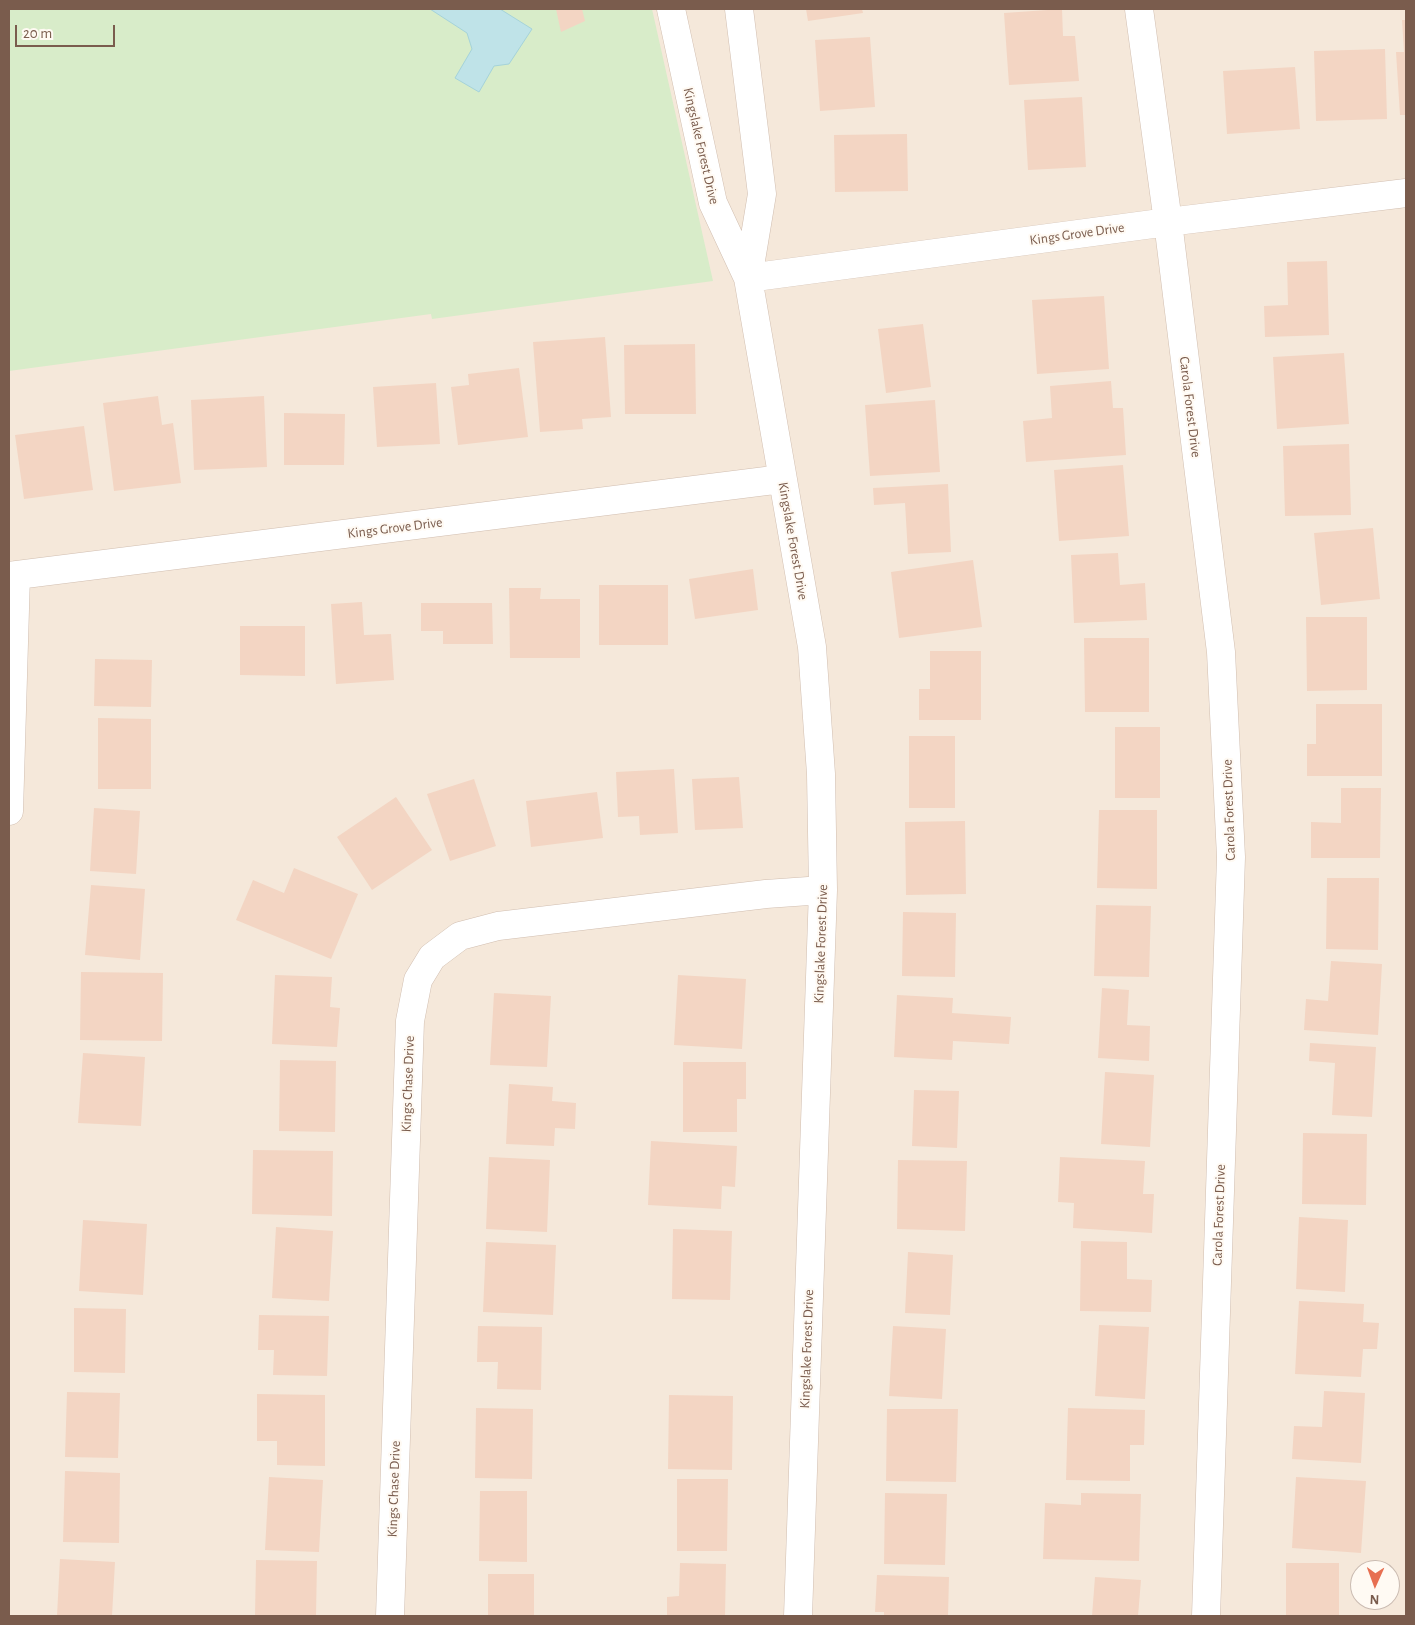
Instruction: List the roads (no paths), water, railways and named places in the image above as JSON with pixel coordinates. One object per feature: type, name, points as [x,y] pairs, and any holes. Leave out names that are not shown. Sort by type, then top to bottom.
[{"type":"street","name":"Kingslake Forest Drive","points":[[671,9],[713,203],[748,278],[812,647],[821,774],[823,890],[798,1616]]},
{"type":"street","name":"Kingslake Forest Drive","points":[[738,9],[762,194],[748,278]]},
{"type":"street","name":"Carola Forest Drive","points":[[1139,9],[1168,222],[1221,652],[1231,857],[1206,1616]]},
{"type":"street","name":"Kings Grove Drive","points":[[748,278],[1168,222],[1406,194]]},
{"type":"street","name":"Kings Grove Drive","points":[[13,576],[782,479]]},
{"type":"street","points":[[9,811],[13,576]]},
{"type":"street","name":"Kings Chase Drive","points":[[390,1616],[410,1021],[418,980],[432,957],[460,936],[498,926],[766,894],[823,890]]},
{"type":"water","points":[[430,9],[500,9],[532,29],[509,64],[494,66],[479,92],[455,78],[472,49],[467,33]]}]
